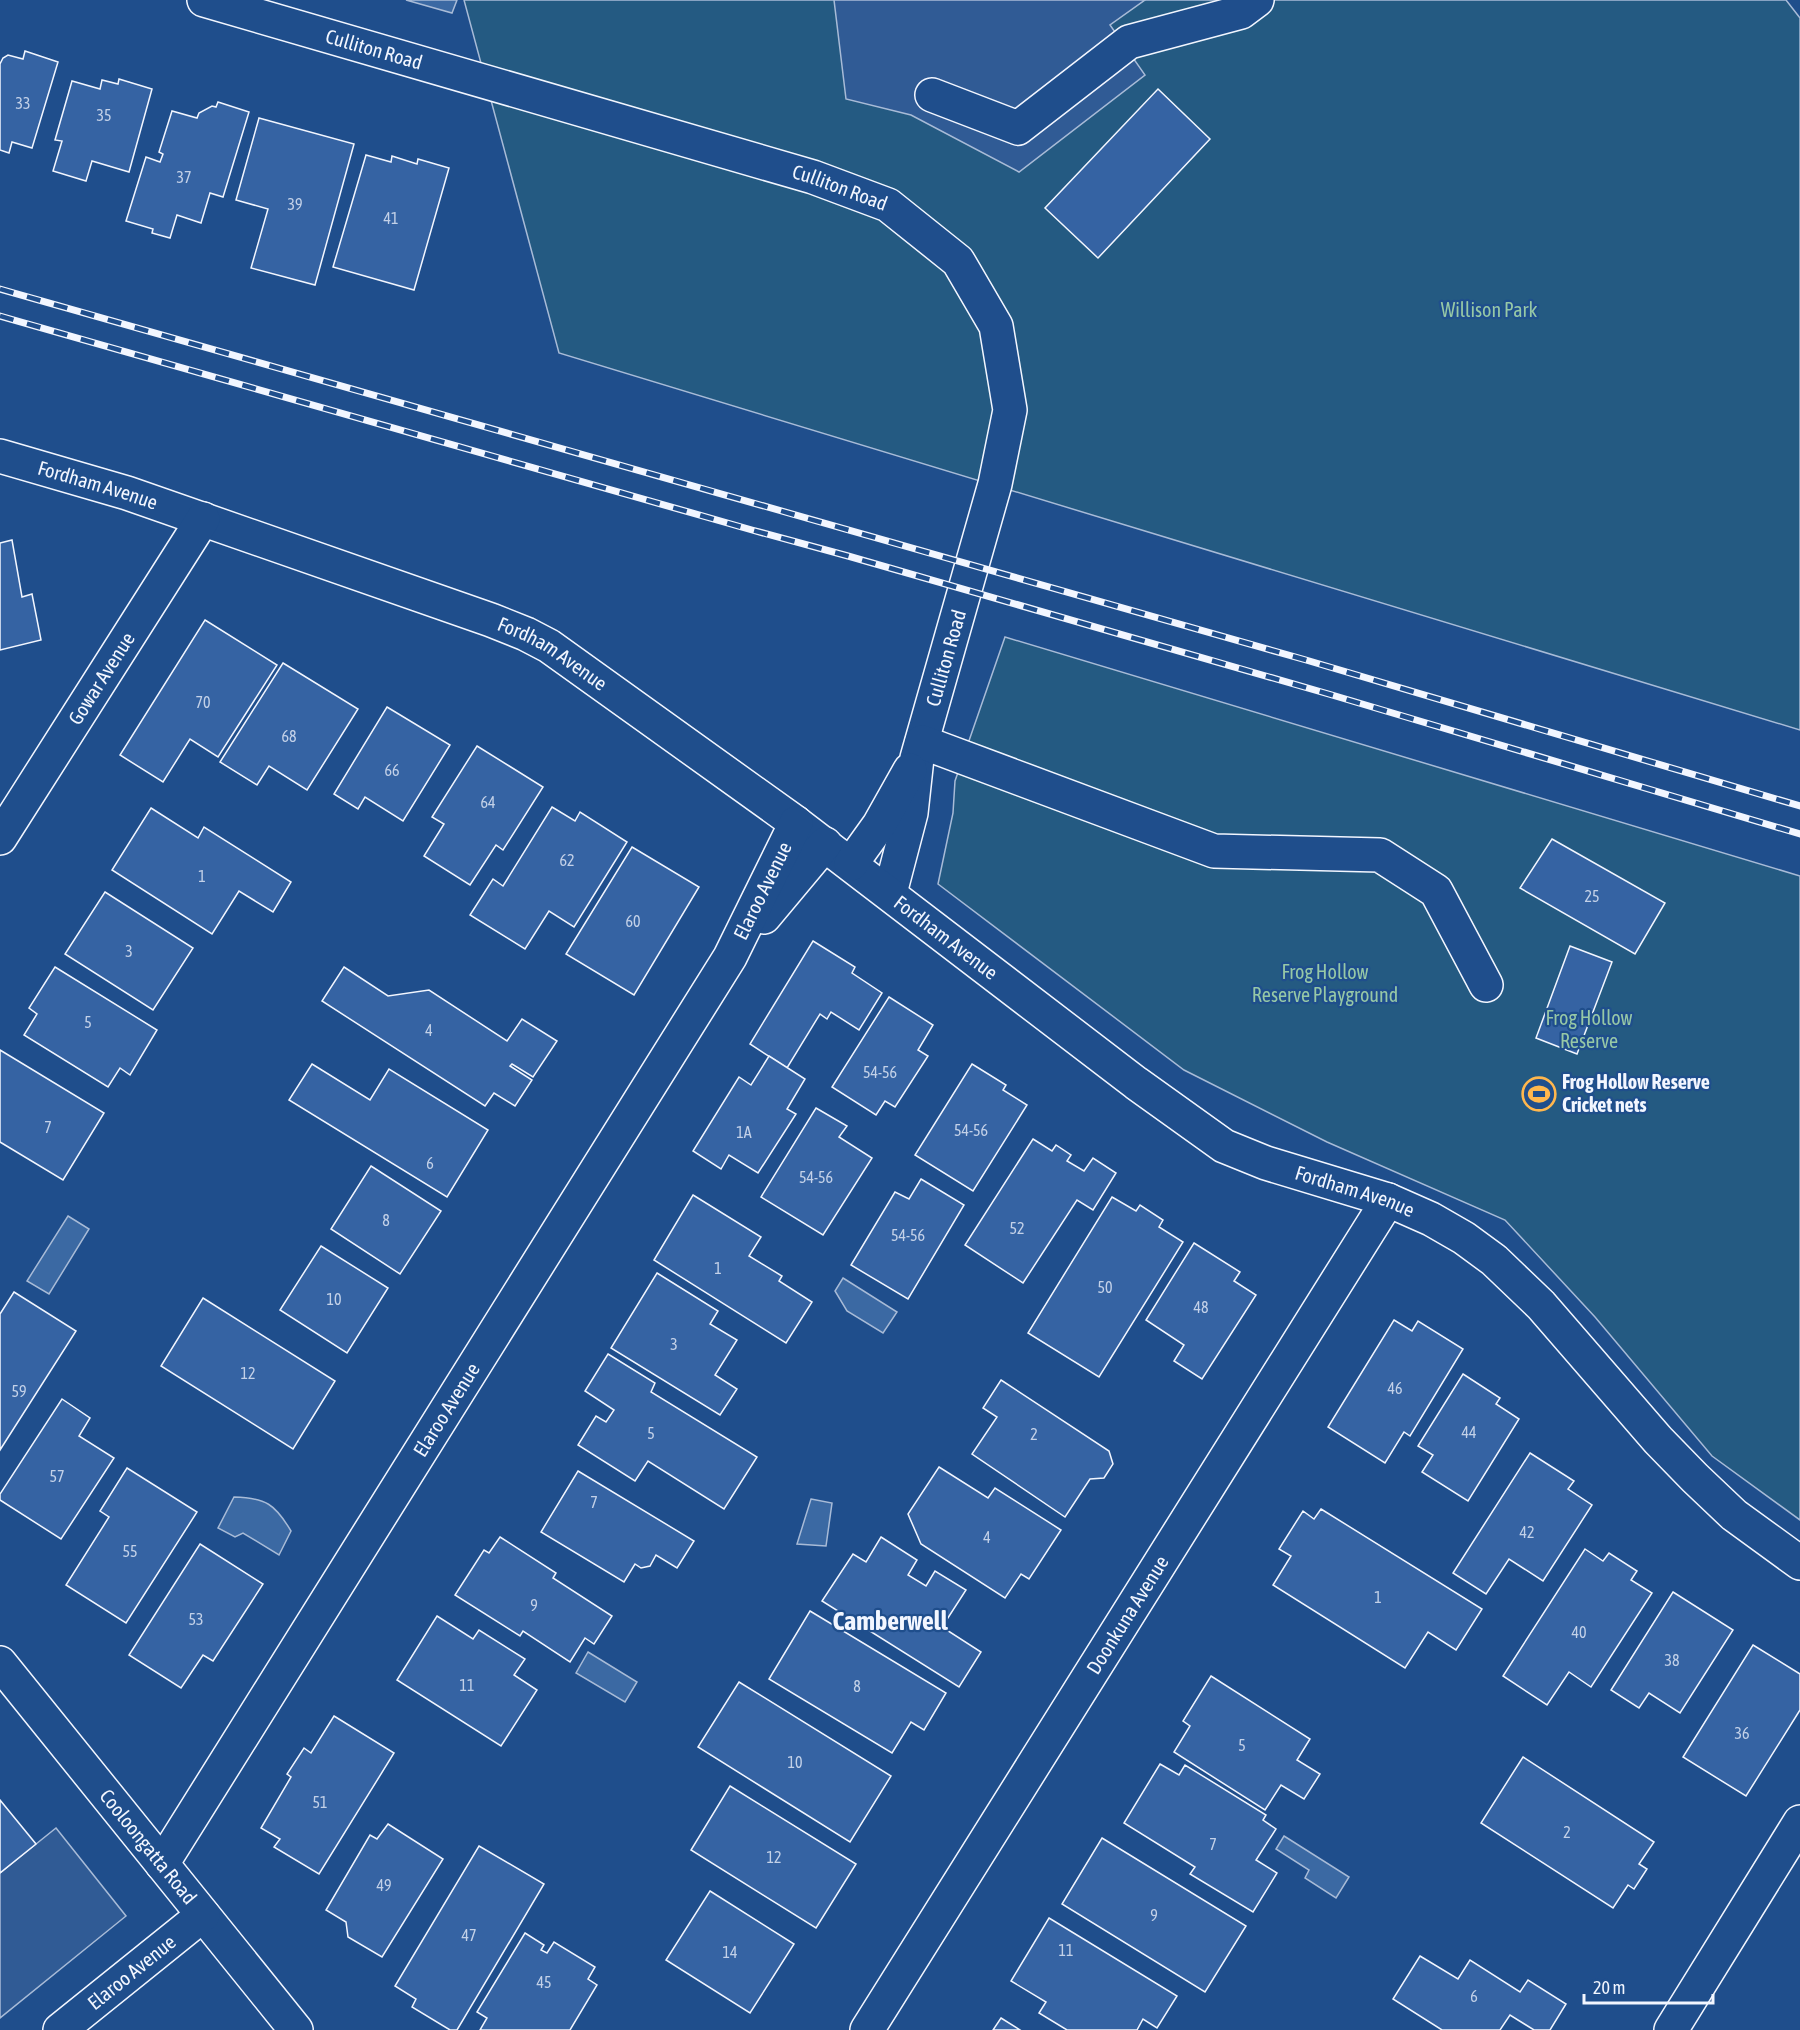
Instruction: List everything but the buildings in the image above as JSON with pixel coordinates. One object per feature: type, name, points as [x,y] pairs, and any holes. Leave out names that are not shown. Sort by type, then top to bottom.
[{"type":"street","name":"Culliton Road","points":[[204,0],[813,177],[888,205],[958,261],[996,326],[1010,410],[995,484],[920,750],[911,813],[890,893]]},
{"type":"street","points":[[933,94],[1018,128],[1128,42],[1241,12],[1257,0]]},
{"type":"street","name":"Fordham Avenue","points":[[0,456],[127,493],[203,519],[526,634],[549,646],[825,844],[1164,1104],[1224,1146],[1266,1163],[1388,1200],[1464,1238],[1494,1260],[1541,1305],[1658,1440],[1695,1478],[1734,1515],[1800,1563]]},
{"type":"street","name":"Gowar Avenue","points":[[0,838],[203,519]]},
{"type":"street","name":"Culliton Road","points":[[851,864],[879,825],[920,750]]},
{"type":"street","points":[[920,750],[1214,851],[1380,855],[1436,891],[1486,985]]},
{"type":"street","name":"Elaroo Avenue","points":[[162,1864],[730,957],[796,823]]},
{"type":"street","name":"Elaroo Avenue","points":[[730,957],[825,844]]},
{"type":"street","name":"Doonkuna Avenue","points":[[867,2030],[1388,1200]]},
{"type":"street","name":"Cooloongatta Road","points":[[0,1664],[296,2030]]},
{"type":"street","points":[[1671,2030],[1800,1822]]},
{"type":"street","name":"Elaroo Avenue","points":[[60,2030],[203,1915]]},
{"type":"green space","name":"Willison Park","points":[[464,0],[1786,0],[1800,18],[1800,730],[559,353]]},
{"type":"green space","name":"Frog Hollow Reserve","points":[[1005,637],[1800,876],[1800,1520],[1712,1456],[1595,1317],[1505,1220],[1327,1142],[1184,1070],[938,884],[953,813],[955,781]]},
{"type":"shaded area","points":[[406,0],[457,0],[452,13]]},
{"type":"shaded area","points":[[834,0],[1145,0],[1110,25],[1145,75],[1019,172],[911,115],[846,99]]},
{"type":"shaded area","points":[[68,1216],[89,1229],[49,1294],[27,1281]]},
{"type":"shaded area","points":[[843,1278],[897,1312],[883,1333],[847,1311],[835,1291]]},
{"type":"shaded area","points":[[234,1497],[262,1501],[280,1514],[291,1531],[279,1555],[243,1533],[235,1537],[218,1528]]},
{"type":"shaded area","points":[[811,1499],[832,1503],[826,1546],[797,1544]]},
{"type":"shaded area","points":[[588,1652],[637,1682],[625,1702],[576,1673]]},
{"type":"shaded area","points":[[56,1828],[126,1916],[0,2018],[0,1873]]},
{"type":"shaded area","points":[[1284,1836],[1349,1877],[1336,1898],[1305,1878],[1309,1870],[1276,1849]]},
{"type":"railway","points":[[0,289],[1306,660],[1800,806]]},
{"type":"railway","points":[[0,316],[1332,695],[1800,834]]},
{"type":"place","name":"Frog Hollow Reserve Cricket nets","points":[[1539,1094]]},
{"type":"district","name":"Camberwell","points":[[890,1621]]},
{"type":"park label","name":"Frog Hollow Reserve Playground","points":[[1325,984]]}]
